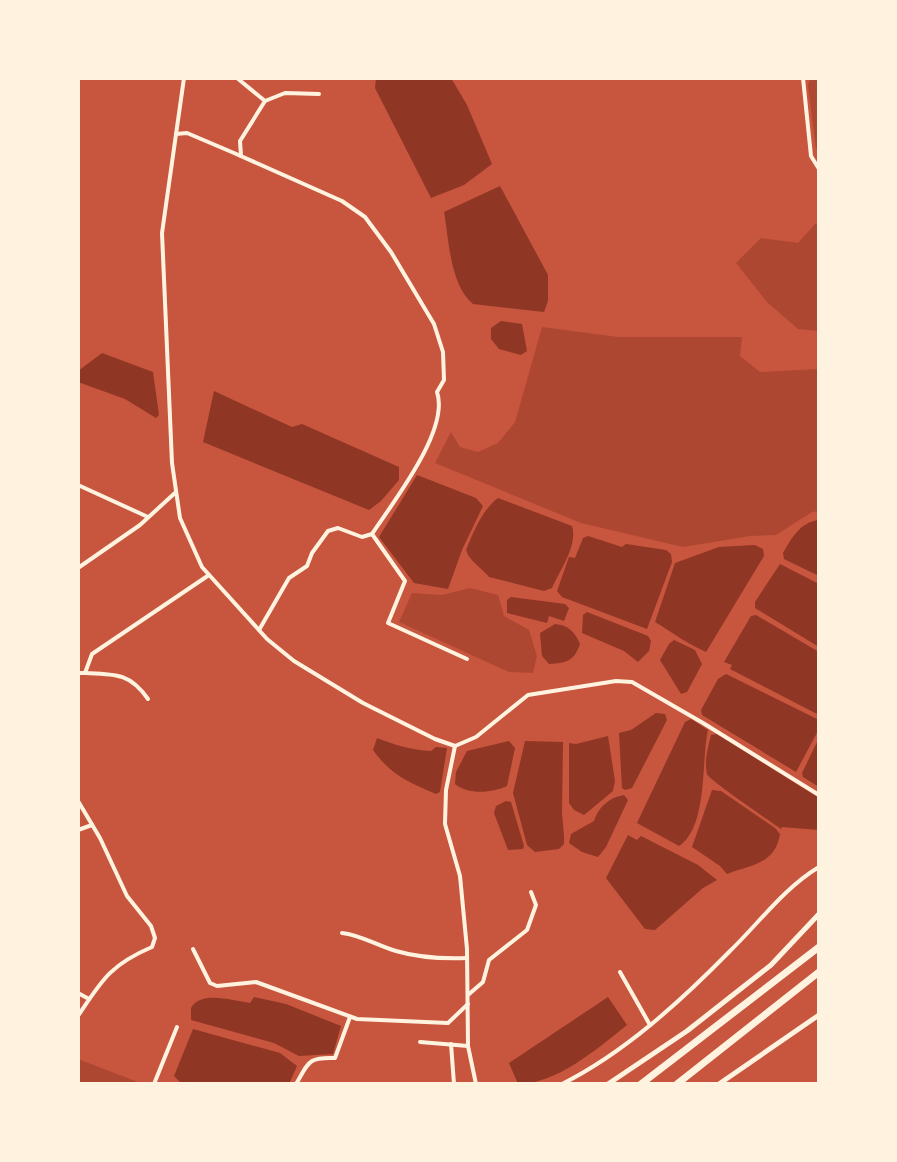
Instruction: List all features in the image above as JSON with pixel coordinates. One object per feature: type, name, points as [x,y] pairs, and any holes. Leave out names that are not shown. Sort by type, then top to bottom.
[{"type":"highway","points":[[641,1084],[819,947]]},
{"type":"highway","points":[[677,1084],[819,972]]},
{"type":"main road","points":[[608,1084],[687,1031],[771,965],[819,914]]},
{"type":"main road","points":[[719,1084],[819,1015]]},
{"type":"street","points":[[184,78],[162,233],[172,463],[180,518],[202,567],[209,575],[259,630],[294,661],[363,703],[435,739],[455,746],[476,737],[528,695],[616,681],[632,682],[819,795]]},
{"type":"street","points":[[237,78],[265,101]]},
{"type":"street","points":[[803,78],[811,156],[819,169]]},
{"type":"street","points":[[241,156],[240,141],[265,101],[285,93],[319,94]]},
{"type":"street","points":[[176,134],[187,133],[241,156],[342,201],[365,217],[391,252],[434,324],[443,352],[444,380],[437,392],[441,402],[438,419],[422,456],[372,534],[362,537],[338,528],[328,531],[312,553],[307,566],[289,578],[259,630]]},
{"type":"street","points":[[78,485],[148,517]]},
{"type":"street","points":[[78,568],[148,517],[176,492]]},
{"type":"street","points":[[372,534],[405,581],[388,623],[467,659]]},
{"type":"street","points":[[85,673],[92,654],[209,575]]},
{"type":"street","points":[[78,673],[127,677],[138,685],[148,699]]},
{"type":"street","points":[[455,746],[446,790],[445,824],[460,876],[467,958],[468,1046],[476,1084]]},
{"type":"street","points":[[78,801],[127,896],[151,926],[155,938],[152,947],[129,957],[111,970],[78,1016]]},
{"type":"street","points":[[78,830],[92,825]]},
{"type":"street","points":[[562,1084],[581,1075],[650,1025],[728,953],[802,877],[819,867]]},
{"type":"street","points":[[468,995],[483,982],[489,960],[527,930],[536,905],[531,892]]},
{"type":"street","points":[[342,933],[356,934],[371,943],[430,959],[467,958]]},
{"type":"street","points":[[193,949],[210,983],[217,986],[256,982],[350,1017],[448,1023],[468,1004]]},
{"type":"street","points":[[620,972],[650,1025]]},
{"type":"street","points":[[78,993],[89,999]]},
{"type":"street","points":[[296,1084],[309,1062],[315,1058],[335,1058],[350,1017]]},
{"type":"street","points":[[154,1084],[177,1027]]},
{"type":"street","points":[[420,1042],[468,1046]]},
{"type":"street","points":[[451,1044],[454,1084]]},
{"type":"shaded area","points":[[376,78],[451,78],[467,105],[492,164],[464,185],[431,198],[375,88]]},
{"type":"shaded area","points":[[811,78],[819,78],[819,149],[816,149],[808,85]]},
{"type":"shaded area","points":[[500,186],[548,275],[548,301],[544,312],[473,304],[459,286],[444,212]]},
{"type":"shaded area","points":[[815,224],[819,224],[819,331],[798,329],[767,302],[736,263],[761,238],[798,243]]},
{"type":"shaded area","points":[[501,321],[522,324],[527,351],[521,355],[499,349],[491,339],[491,328]]},
{"type":"shaded area","points":[[542,327],[618,337],[742,337],[740,356],[760,372],[819,369],[819,511],[812,512],[776,535],[683,547],[581,523],[435,463],[451,432],[460,447],[478,452],[498,443],[515,422]]},
{"type":"shaded area","points":[[102,353],[153,372],[159,415],[156,418],[125,399],[78,382],[78,371]]},
{"type":"shaded area","points":[[214,391],[292,427],[302,424],[399,467],[399,480],[369,510],[203,442]]},
{"type":"shaded area","points":[[417,475],[476,498],[483,506],[448,589],[414,583],[379,537]]},
{"type":"shaded area","points":[[498,498],[572,526],[573,541],[552,588],[544,591],[489,577],[468,554],[466,550],[479,522]]},
{"type":"shaded area","points":[[819,520],[819,576],[784,559],[783,553],[802,527]]},
{"type":"shaded area","points":[[588,536],[622,547],[626,544],[666,550],[671,554],[672,562],[647,629],[562,597],[557,591],[569,557],[575,558],[583,538]]},
{"type":"shaded area","points":[[755,545],[763,549],[764,556],[706,652],[655,622],[675,563],[719,547]]},
{"type":"shaded area","points":[[780,564],[819,584],[819,647],[755,608],[755,602]]},
{"type":"shaded area","points":[[470,588],[498,595],[504,616],[529,630],[537,656],[533,673],[509,672],[399,622],[412,593],[442,595]]},
{"type":"shaded area","points":[[511,597],[565,604],[569,608],[564,621],[549,616],[547,623],[507,613],[507,600]]},
{"type":"shaded area","points":[[587,612],[648,636],[651,641],[649,651],[638,662],[624,651],[582,633],[583,615]]},
{"type":"shaded area","points":[[756,615],[819,652],[819,715],[730,669],[732,665],[724,662],[751,616]]},
{"type":"shaded area","points":[[555,624],[570,630],[580,644],[569,660],[549,664],[542,656],[540,633]]},
{"type":"shaded area","points":[[674,640],[695,650],[702,664],[687,692],[681,694],[660,660]]},
{"type":"shaded area","points":[[726,674],[819,720],[819,729],[796,772],[702,715],[701,710],[718,679]]},
{"type":"shaded area","points":[[656,713],[665,714],[667,720],[632,788],[625,790],[622,788],[619,733],[631,730]]},
{"type":"shaded area","points":[[691,719],[708,730],[699,809],[688,837],[679,846],[637,823],[685,722]]},
{"type":"shaded area","points":[[717,734],[819,798],[819,830],[781,829],[710,778],[706,769],[707,754],[711,735]]},
{"type":"shaded area","points":[[608,736],[615,781],[613,791],[584,815],[569,803],[569,743]]},
{"type":"shaded area","points":[[377,738],[417,750],[447,748],[440,792],[436,794],[426,790],[393,772],[373,750]]},
{"type":"shaded area","points":[[819,738],[819,787],[803,777],[802,773]]},
{"type":"shaded area","points":[[509,741],[515,748],[507,786],[480,792],[455,784],[456,772],[467,751]]},
{"type":"shaded area","points":[[525,741],[563,742],[564,844],[559,849],[535,852],[527,845],[513,793]]},
{"type":"shaded area","points":[[712,790],[721,791],[775,828],[780,834],[768,857],[727,874],[692,847]]},
{"type":"shaded area","points":[[624,795],[628,800],[606,847],[598,857],[582,852],[569,843],[571,834],[594,821],[605,804]]},
{"type":"shaded area","points":[[511,802],[523,849],[508,850],[494,813],[496,806]]},
{"type":"shaded area","points":[[628,835],[637,840],[641,836],[698,865],[717,880],[703,888],[655,930],[645,929],[606,878]]},
{"type":"shaded area","points":[[254,997],[286,1004],[341,1026],[333,1054],[299,1056],[274,1043],[191,1020],[191,1008],[202,999],[250,1003]]},
{"type":"shaded area","points":[[608,997],[627,1025],[562,1071],[547,1078],[518,1084],[509,1063]]},
{"type":"shaded area","points":[[193,1029],[280,1053],[297,1066],[289,1084],[182,1084],[174,1076]]},
{"type":"shaded area","points":[[78,1059],[143,1084],[78,1084]]}]
